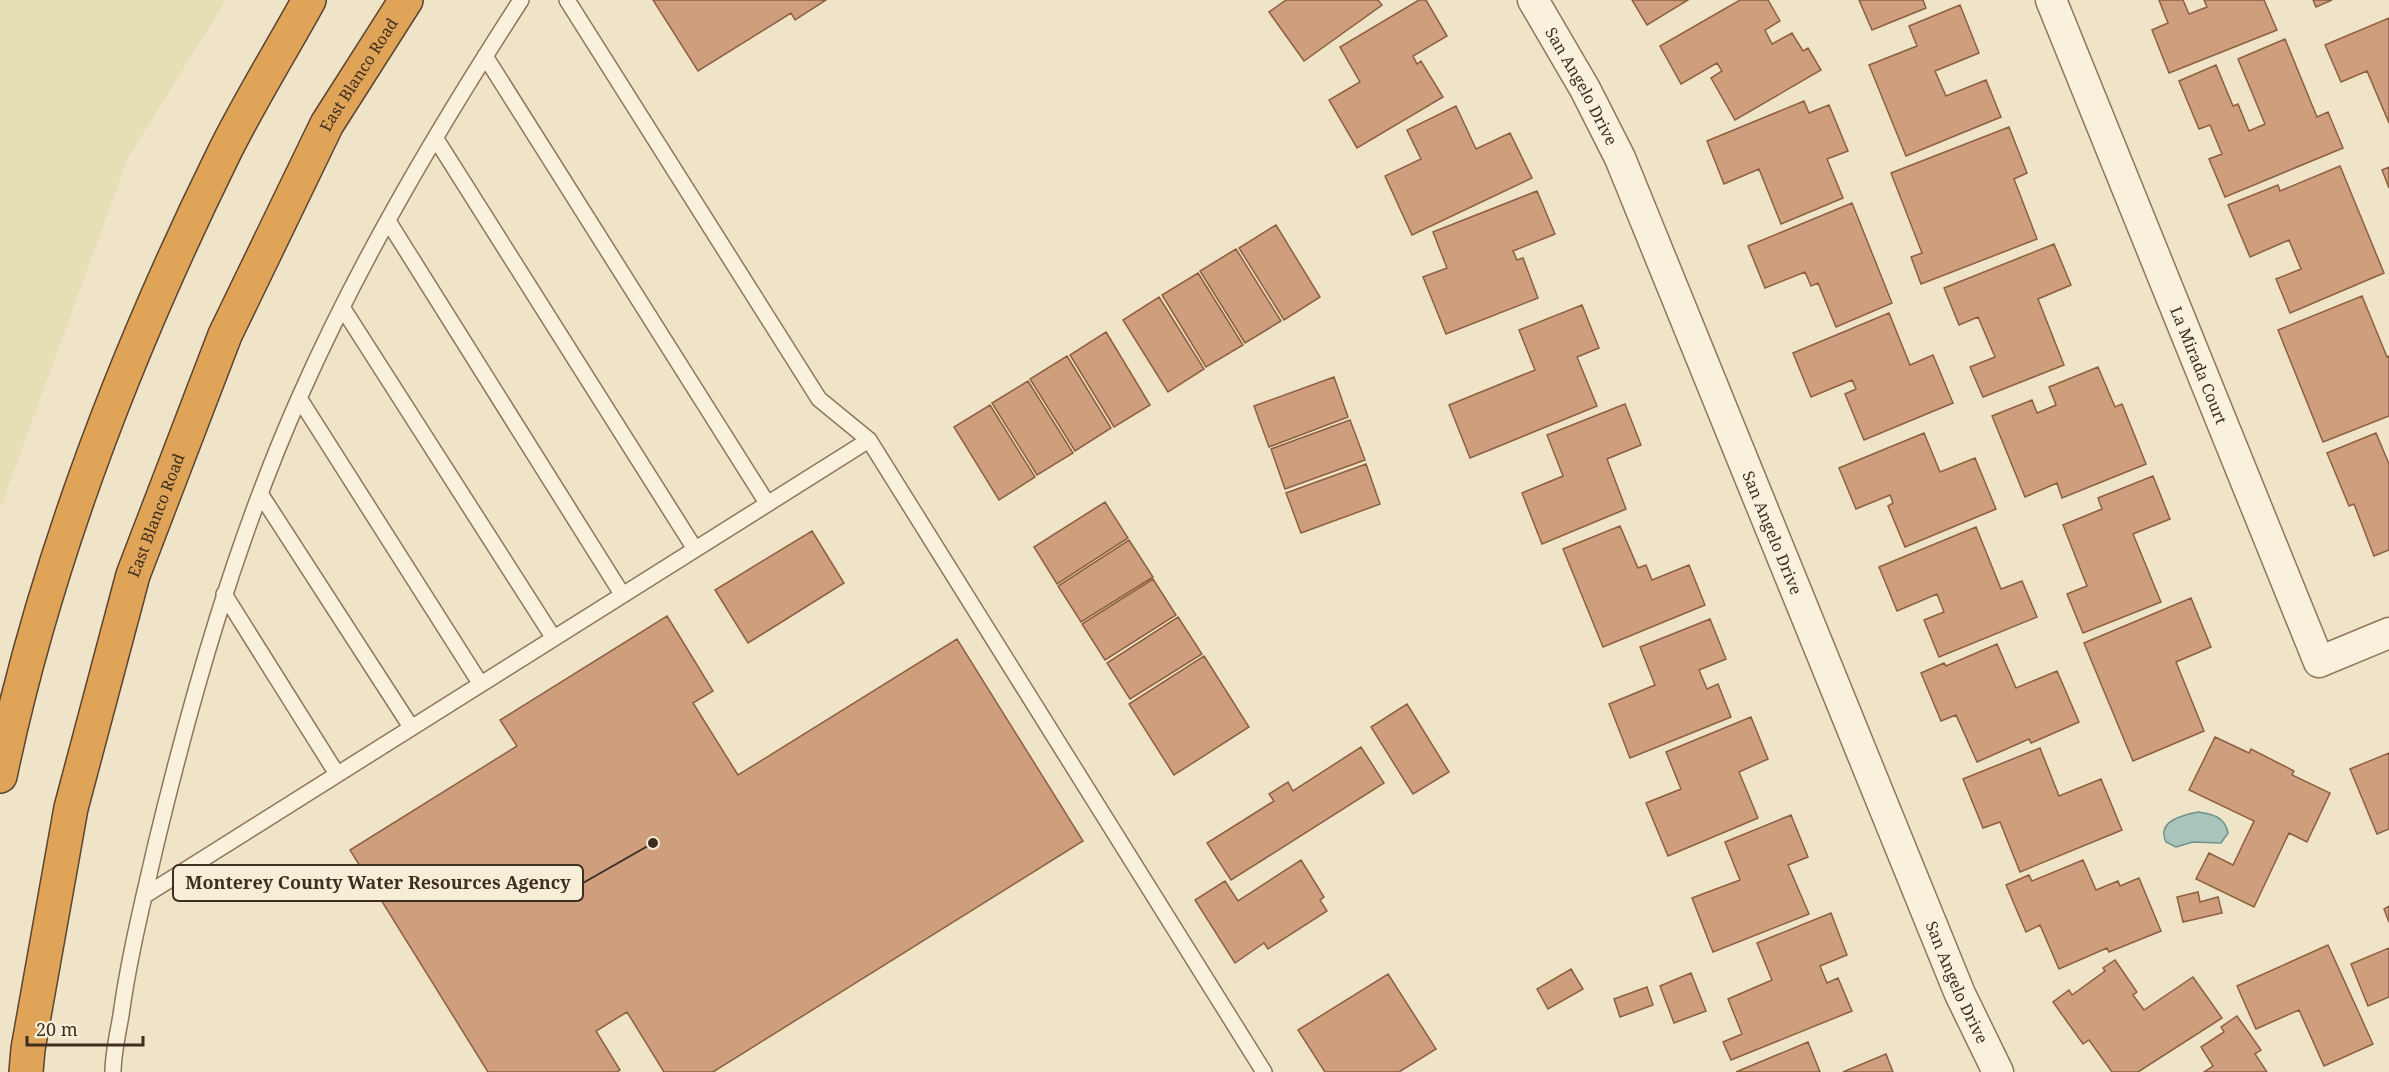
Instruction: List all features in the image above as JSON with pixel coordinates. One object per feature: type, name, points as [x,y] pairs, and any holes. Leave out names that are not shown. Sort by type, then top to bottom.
[{"type":"highway","points":[[0,776],[16,701],[67,530],[140,336],[224,153],[309,0]]},
{"type":"highway","name":"East Blanco Road","points":[[26,1072],[28,1049],[71,808],[133,575],[225,335],[327,124],[406,0]]},
{"type":"street","name":"San Angelo Drive","points":[[1533,0],[1585,89],[1620,158],[1960,994],[1998,1072]]},
{"type":"street","name":"La Mirada Court","points":[[2051,0],[2319,662],[2389,633]]},
{"type":"lane","points":[[113,1072],[127,973],[188,715],[224,594],[261,495],[299,398],[342,307],[388,221],[485,56],[521,0]]},
{"type":"lane","points":[[567,0],[819,399],[869,440],[1264,1072]]},
{"type":"lane","points":[[485,56],[767,503]]},
{"type":"lane","points":[[436,139],[694,549]]},
{"type":"lane","points":[[388,221],[622,594]]},
{"type":"lane","points":[[342,307],[553,637]]},
{"type":"lane","points":[[299,398],[480,683]]},
{"type":"lane","points":[[144,896],[869,440]]},
{"type":"lane","points":[[261,495],[411,727]]},
{"type":"lane","points":[[224,594],[337,774]]},
{"type":"shaded area","points":[[0,0],[226,0],[128,158],[0,509]]},
{"type":"water","points":[[2198,812],[2213,815],[2224,823],[2228,833],[2221,843],[2193,842],[2176,847],[2166,842],[2164,835],[2168,824],[2179,817]]},
{"type":"building","points":[[653,0],[826,0],[795,20],[791,13],[698,71]]},
{"type":"building","points":[[1286,0],[1378,0],[1382,5],[1304,61],[1269,12]]},
{"type":"building","points":[[1419,0],[1426,0],[1447,36],[1413,56],[1417,64],[1421,61],[1443,97],[1357,148],[1329,100],[1360,82],[1340,47]]},
{"type":"building","points":[[1632,0],[1688,0],[1647,25]]},
{"type":"building","points":[[1740,0],[1768,0],[1780,21],[1765,30],[1772,44],[1792,33],[1803,51],[1808,48],[1821,70],[1735,120],[1711,78],[1722,71],[1717,63],[1681,84],[1660,46]]},
{"type":"building","points":[[1859,0],[1923,0],[1926,8],[1872,30]]},
{"type":"building","points":[[2159,0],[2183,0],[2189,14],[2207,7],[2204,0],[2264,0],[2277,30],[2169,73],[2152,30],[2168,23]]},
{"type":"building","points":[[2313,0],[2332,0],[2316,7]]},
{"type":"building","points":[[1960,5],[1979,53],[1935,71],[1946,96],[1986,80],[2001,117],[1906,156],[1869,65],[1917,46],[1909,26]]},
{"type":"building","points":[[2389,18],[2389,123],[2367,71],[2341,82],[2325,45]]},
{"type":"building","points":[[2285,39],[2317,117],[2328,112],[2343,148],[2225,197],[2209,159],[2222,154],[2210,125],[2199,129],[2179,81],[2216,65],[2233,106],[2238,104],[2249,131],[2265,124],[2238,59]]},
{"type":"building","points":[[1804,101],[1809,113],[1829,105],[1848,151],[1827,159],[1843,198],[1781,224],[1759,169],[1724,184],[1707,141]]},
{"type":"building","points":[[1456,106],[1476,149],[1510,133],[1532,178],[1412,235],[1385,176],[1421,159],[1407,130]]},
{"type":"building","points":[[2009,127],[2027,173],[2014,179],[2037,239],[1921,284],[1911,257],[1922,253],[1891,173]]},
{"type":"building","points":[[2340,166],[2384,273],[2290,313],[2276,279],[2301,269],[2289,240],[2250,257],[2228,205],[2278,185],[2280,191]]},
{"type":"building","points":[[2389,167],[2389,188],[2382,170]]},
{"type":"building","points":[[1537,191],[1555,234],[1513,251],[1517,260],[1523,258],[1538,298],[1446,334],[1423,277],[1447,268],[1433,232]]},
{"type":"building","points":[[1852,203],[1892,303],[1836,327],[1818,283],[1811,286],[1805,272],[1765,288],[1748,246]]},
{"type":"building","points":[[1276,225],[1320,297],[1284,320],[1239,248]]},
{"type":"building","points":[[2054,244],[2071,285],[2038,299],[2064,365],[1983,397],[1970,367],[1995,357],[1978,317],[1959,325],[1944,288]]},
{"type":"building","points":[[1236,249],[1281,321],[1245,343],[1200,271]]},
{"type":"building","points":[[1198,273],[1243,345],[1206,367],[1162,295]]},
{"type":"building","points":[[2362,296],[2387,357],[2389,356],[2389,416],[2323,442],[2278,330]]},
{"type":"building","points":[[1159,297],[1204,369],[1168,392],[1123,320]]},
{"type":"building","points":[[1582,305],[1599,348],[1577,357],[1597,406],[1470,458],[1449,405],[1535,370],[1519,330]]},
{"type":"building","points":[[1889,313],[1910,365],[1933,355],[1953,403],[1864,440],[1845,394],[1856,389],[1852,380],[1811,397],[1793,353]]},
{"type":"building","points":[[1106,332],[1150,405],[1114,427],[1070,355]]},
{"type":"building","points":[[1067,356],[1111,428],[1075,451],[1030,379]]},
{"type":"building","points":[[2098,367],[2115,407],[2122,404],[2146,464],[2062,498],[2057,483],[2025,497],[1992,416],[2032,400],[2037,413],[2056,405],[2049,387]]},
{"type":"building","points":[[1334,377],[1348,417],[1269,447],[1254,406]]},
{"type":"building","points":[[1028,381],[1073,453],[1037,475],[992,403]]},
{"type":"building","points":[[1625,404],[1641,445],[1607,459],[1626,509],[1542,544],[1522,493],[1563,476],[1547,435]]},
{"type":"building","points":[[990,405],[1035,477],[999,500],[954,427]]},
{"type":"building","points":[[1350,420],[1365,460],[1285,489],[1271,449]]},
{"type":"building","points":[[1924,433],[1940,472],[1975,458],[1996,509],[1905,547],[1888,506],[1893,503],[1890,495],[1856,509],[1839,468]]},
{"type":"building","points":[[2376,433],[2389,464],[2389,550],[2374,556],[2354,504],[2349,506],[2327,453]]},
{"type":"building","points":[[1366,464],[1380,504],[1301,533],[1286,493]]},
{"type":"building","points":[[2153,476],[2170,519],[2133,534],[2161,602],[2083,633],[2067,594],[2087,586],[2063,525],[2102,509],[2098,498]]},
{"type":"building","points":[[1105,502],[1128,538],[1057,584],[1034,547]]},
{"type":"building","points":[[1620,526],[1638,568],[1646,565],[1652,580],[1689,565],[1705,605],[1603,647],[1563,549]]},
{"type":"building","points":[[1976,527],[2001,589],[2022,581],[2037,617],[1939,657],[1924,620],[1944,612],[1937,594],[1897,611],[1879,567]]},
{"type":"building","points":[[812,531],[844,583],[748,643],[715,590]]},
{"type":"building","points":[[1129,540],[1153,577],[1081,622],[1058,586]]},
{"type":"building","points":[[1153,579],[1176,615],[1105,660],[1082,624]]},
{"type":"building","points":[[2191,598],[2211,647],[2176,662],[2204,731],[2133,761],[2084,643]]},
{"type":"building","points":[[667,616],[713,691],[693,703],[738,775],[957,639],[1083,841],[713,1072],[664,1072],[627,1012],[596,1031],[620,1070],[617,1072],[488,1072],[350,850],[517,746],[500,720]]},
{"type":"building","points":[[1178,617],[1202,654],[1130,699],[1107,663]]},
{"type":"building","points":[[1710,619],[1726,659],[1699,670],[1707,689],[1718,684],[1731,717],[1630,758],[1609,704],[1655,685],[1640,647]]},
{"type":"building","points":[[1997,644],[2016,688],[2057,671],[2079,722],[2031,743],[2029,739],[1977,762],[1956,715],[1941,721],[1921,673],[1944,663],[1946,666]]},
{"type":"building","points":[[1204,656],[1249,727],[1174,775],[1129,704]]},
{"type":"building","points":[[1407,704],[1449,772],[1413,794],[1371,727]]},
{"type":"building","points":[[1751,717],[1768,759],[1739,772],[1758,818],[1668,856],[1646,803],[1681,789],[1666,752]]},
{"type":"building","points":[[2215,737],[2249,753],[2251,749],[2294,771],[2292,775],[2330,793],[2307,842],[2289,833],[2254,907],[2196,879],[2209,853],[2233,865],[2254,821],[2189,790]]},
{"type":"building","points":[[1361,747],[1384,783],[1231,880],[1207,843],[1274,801],[1269,794],[1288,782],[1293,791]]},
{"type":"building","points":[[2040,748],[2059,796],[2101,779],[2122,830],[2020,872],[2000,822],[1983,828],[1963,779]]},
{"type":"building","points":[[2389,753],[2389,829],[2377,834],[2350,769]]},
{"type":"building","points":[[1791,815],[1808,857],[1788,865],[1809,914],[1713,952],[1692,898],[1740,880],[1725,842]]},
{"type":"building","points":[[1301,860],[1324,897],[1320,900],[1327,911],[1268,949],[1264,943],[1235,963],[1195,900],[1225,881],[1238,901]]},
{"type":"building","points":[[2083,860],[2096,890],[2118,881],[2120,886],[2139,878],[2161,931],[2109,952],[2107,948],[2059,969],[2040,925],[2026,932],[2006,885],[2029,875],[2032,881]]},
{"type":"building","points":[[2198,892],[2200,902],[2218,897],[2222,913],[2183,922],[2177,897]]},
{"type":"building","points":[[2389,906],[2389,922],[2384,909]]},
{"type":"building","points":[[1831,913],[1847,955],[1820,966],[1827,983],[1838,978],[1852,1011],[1731,1060],[1723,1042],[1742,1034],[1728,999],[1772,980],[1757,943]]},
{"type":"building","points":[[2328,945],[2373,1044],[2324,1066],[2299,1010],[2256,1029],[2237,986]]},
{"type":"building","points":[[2389,948],[2389,997],[2368,1006],[2351,964]]},
{"type":"building","points":[[2115,960],[2137,992],[2133,995],[2144,1010],[2193,977],[2222,1018],[2138,1072],[2112,1072],[2089,1040],[2083,1044],[2053,1002],[2069,990],[2072,995],[2105,971],[2103,968]]},
{"type":"building","points":[[1571,969],[1583,989],[1548,1009],[1537,989]]},
{"type":"building","points":[[1691,973],[1706,1011],[1674,1023],[1660,986]]},
{"type":"building","points":[[1388,974],[1436,1049],[1399,1072],[1325,1072],[1298,1030]]},
{"type":"building","points":[[1647,987],[1653,1005],[1620,1017],[1614,999]]},
{"type":"building","points":[[2237,1016],[2261,1050],[2255,1054],[2267,1072],[2204,1072],[2213,1066],[2201,1047],[2224,1032],[2221,1027]]},
{"type":"building","points":[[1808,1042],[1820,1072],[1736,1072]]},
{"type":"building","points":[[1886,1054],[1893,1072],[1843,1072]]},
{"type":"place","name":"Monterey County Water Resources Agency","points":[[653,843]]}]
